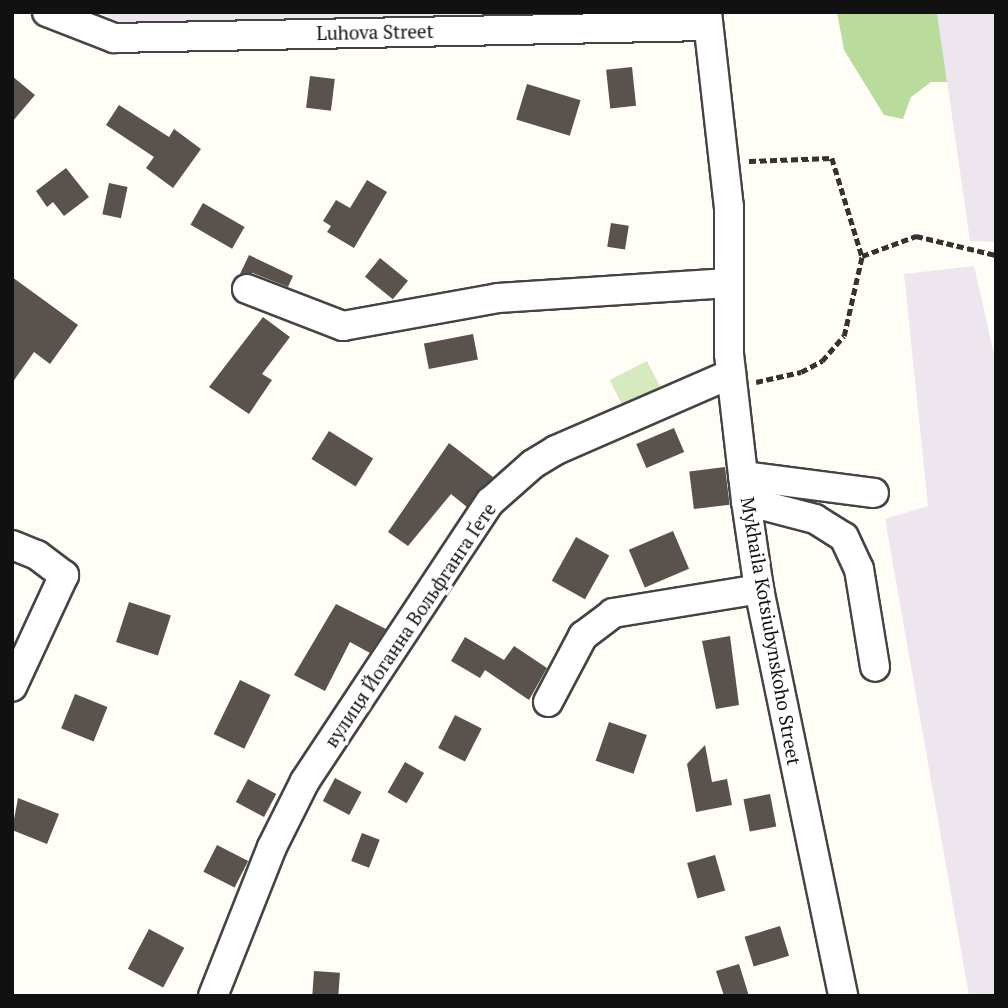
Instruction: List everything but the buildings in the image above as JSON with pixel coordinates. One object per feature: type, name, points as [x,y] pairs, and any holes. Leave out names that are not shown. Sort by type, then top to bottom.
[{"type":"street","name":"Luhova Street","points":[[47,12],[114,37],[708,19]]},
{"type":"street","name":"Mykhaila Kotsiubynskoho Street","points":[[708,19],[723,162],[732,381],[744,489],[759,589],[843,996]]},
{"type":"street","points":[[247,289],[343,326],[498,298],[729,283]]},
{"type":"street","name":"вулиця Йоганна Вольфганга Ґете","points":[[213,996],[272,847],[305,781],[490,502],[525,470],[556,450],[732,381]]},
{"type":"street","points":[[744,489],[874,493]]},
{"type":"street","points":[[744,489],[815,519],[844,537],[859,569],[875,667]]},
{"type":"street","points":[[12,545],[37,555],[64,575],[12,687]]},
{"type":"street","points":[[548,702],[583,636],[613,613],[759,589]]},
{"type":"path","points":[[723,162],[832,158],[862,256],[844,336],[822,361],[801,372],[732,381]]},
{"type":"path","points":[[862,256],[916,236],[996,255]]},
{"type":"shaded area","points":[[97,12],[623,12],[539,22],[123,23]]},
{"type":"shaded area","points":[[937,12],[996,12],[996,242],[970,241]]},
{"type":"shaded area","points":[[974,266],[996,363],[996,996],[969,996],[885,519],[928,506],[904,274]]},
{"type":"green space","points":[[837,12],[937,12],[947,82],[931,82],[911,97],[903,119],[884,115],[844,50]]},
{"type":"green space","points":[[647,361],[660,387],[623,406],[610,380]]}]
